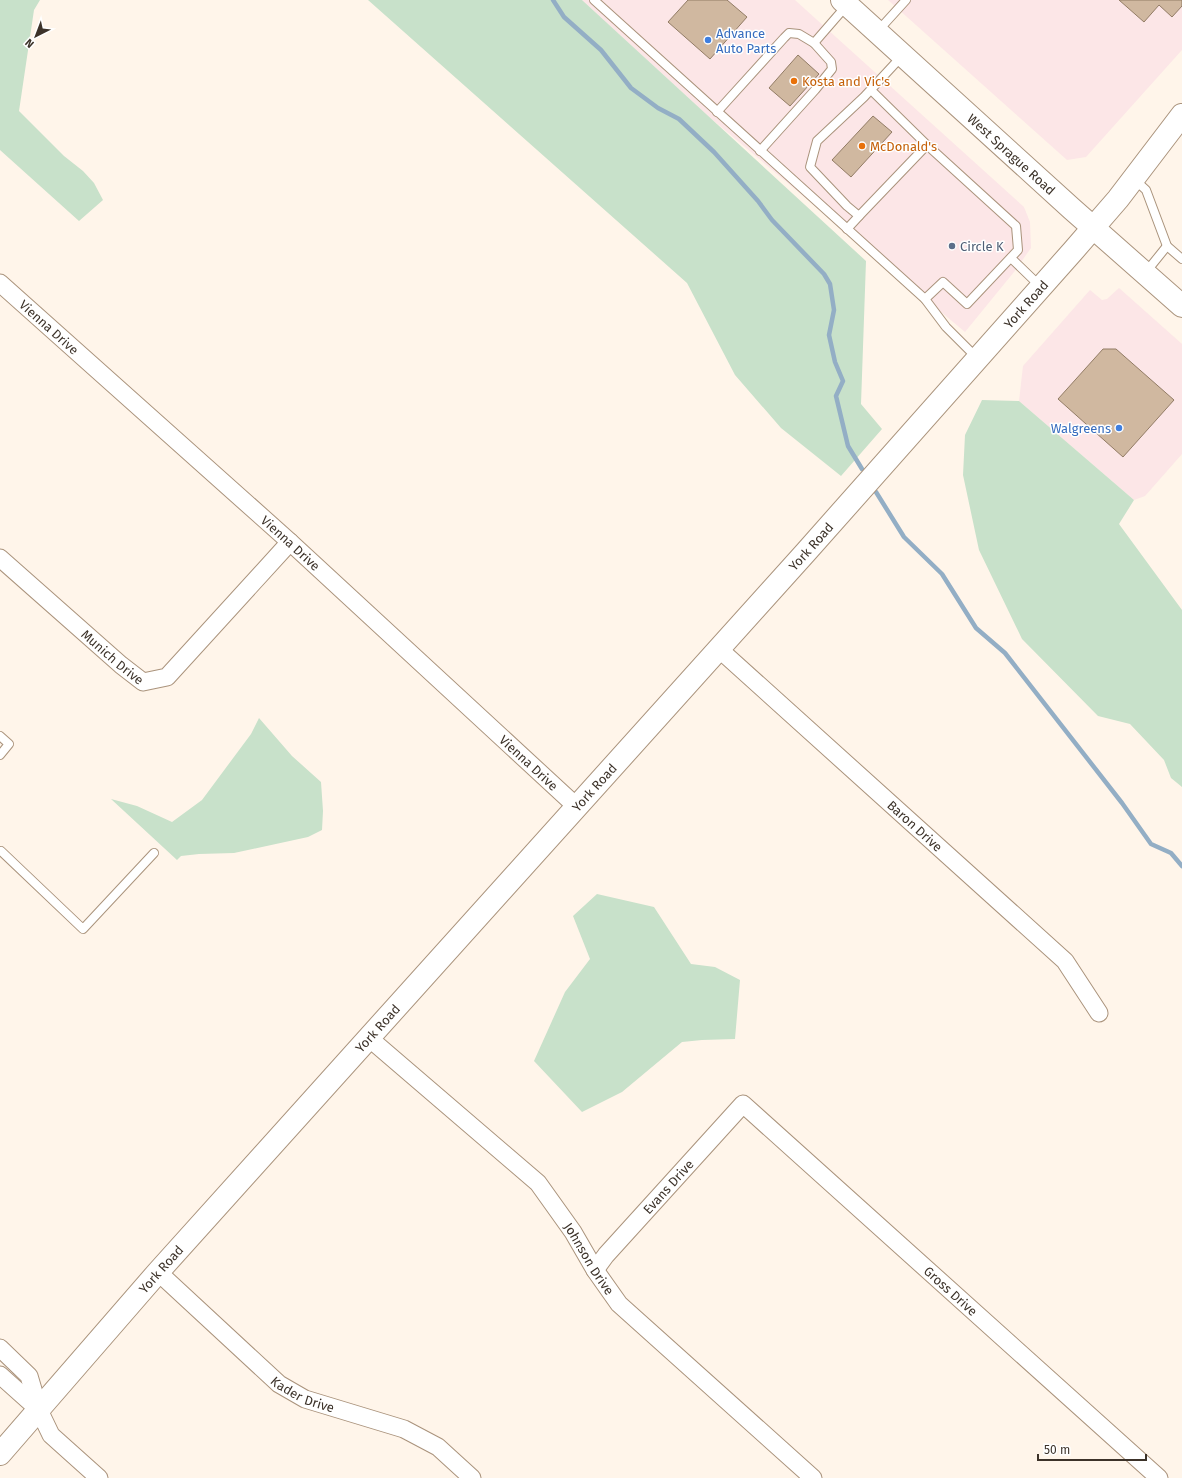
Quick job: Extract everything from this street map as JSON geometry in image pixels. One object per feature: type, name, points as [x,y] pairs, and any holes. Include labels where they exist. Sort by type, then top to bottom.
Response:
[{"type":"street","name":"West Sprague Road","points":[[845,2],[1182,306]]},
{"type":"street","name":"York Road","points":[[0,1454],[158,1272],[719,649],[1041,287],[1118,199],[1182,115]]},
{"type":"street","name":"Vienna Drive","points":[[0,283],[290,542],[577,807]]},
{"type":"street","name":"Munich Drive","points":[[0,558],[121,665],[143,682],[167,677],[290,542]]},
{"type":"street","name":"Baron Drive","points":[[719,649],[1065,961],[1099,1013]]},
{"type":"street","name":"Johnson Drive","points":[[369,1038],[538,1183],[573,1232],[595,1270],[619,1304],[813,1478]]},
{"type":"street","name":"Evans Drive","points":[[595,1270],[606,1255],[743,1104]]},
{"type":"street","name":"Gross Drive","points":[[743,1104],[1159,1478]]},
{"type":"street","name":"Kader Drive","points":[[158,1272],[279,1384],[304,1399],[404,1429],[438,1447],[472,1478]]},
{"type":"street","points":[[0,1348],[29,1376],[39,1410],[51,1435],[99,1478]]},
{"type":"street","points":[[0,1376],[39,1410]]},
{"type":"lane","points":[[594,0],[925,299],[946,328],[977,359]]},
{"type":"lane","points":[[877,32],[906,0]]},
{"type":"lane","points":[[814,43],[845,2]]},
{"type":"lane","points":[[717,112],[789,33],[799,34],[814,43],[831,62],[832,69],[760,151]]},
{"type":"lane","points":[[859,216],[847,206],[810,167],[817,141],[871,90],[903,55]]},
{"type":"lane","points":[[871,90],[927,145],[1016,226],[1018,250],[967,304],[943,282],[925,299]]},
{"type":"lane","points":[[847,229],[927,145]]},
{"type":"lane","points":[[1134,179],[1146,190],[1167,246],[1182,259]]},
{"type":"lane","points":[[1145,273],[1167,246]]},
{"type":"lane","points":[[1011,258],[1041,287]]},
{"type":"lane","points":[[0,736],[9,744],[0,755]]},
{"type":"lane","points":[[0,851],[83,929],[154,853]]},
{"type":"shaded area","points":[[582,0],[795,0],[1024,207],[1030,222],[1031,248],[1014,272],[965,332],[708,116]]},
{"type":"shaded area","points":[[888,0],[1182,0],[1182,50],[1086,157],[1067,160]]},
{"type":"shaded area","points":[[1119,288],[1182,344],[1182,454],[1145,496],[1134,500],[1019,401],[1023,366],[1090,290],[1102,300],[1107,299]]},
{"type":"green space","points":[[0,0],[40,0],[34,10],[19,111],[64,156],[83,171],[94,183],[103,200],[79,221],[0,150]]},
{"type":"green space","points":[[368,0],[582,0],[866,261],[861,404],[882,429],[841,476],[781,428],[735,375],[687,283]]},
{"type":"green space","points":[[982,400],[1019,401],[1134,500],[1119,524],[1182,610],[1182,787],[1171,778],[1164,760],[1130,724],[1098,716],[1022,639],[979,550],[963,475],[965,435]]},
{"type":"green space","points":[[259,718],[292,756],[321,782],[323,811],[322,830],[308,837],[234,853],[181,856],[177,860],[111,799],[137,806],[172,822],[202,800],[251,734]]},
{"type":"green space","points":[[597,894],[654,907],[691,964],[715,967],[740,980],[735,1039],[682,1042],[622,1092],[582,1112],[534,1061],[565,992],[590,959],[573,916]]},
{"type":"building","name":"Advance Auto Parts","points":[[688,0],[727,0],[747,17],[710,59],[668,22]]},
{"type":"building","points":[[1119,0],[1182,0],[1182,6],[1172,17],[1159,5],[1144,22]]},
{"type":"building","name":"Kosta and Vic's","points":[[798,55],[819,74],[790,106],[769,88]]},
{"type":"building","name":"McDonald's","points":[[873,116],[892,132],[851,177],[832,160]]},
{"type":"building","name":"Walgreens","points":[[1103,349],[1116,349],[1174,400],[1123,457],[1058,399]]},
{"type":"waterway","points":[[553,0],[564,17],[601,50],[631,88],[658,108],[679,119],[714,152],[758,201],[772,220],[824,274],[830,284],[834,310],[829,335],[835,362],[843,381],[836,396],[848,446],[862,469]]},
{"type":"waterway","points":[[876,492],[904,537],[942,574],[976,628],[1005,653],[1122,803],[1151,844],[1171,853],[1182,866]]},
{"type":"place","name":"Advance Auto Parts","points":[[708,40]]},
{"type":"place","name":"Kosta and Vic's","points":[[794,81]]},
{"type":"place","name":"McDonald's","points":[[862,146]]},
{"type":"place","name":"Circle K","points":[[952,246]]},
{"type":"place","name":"Walgreens","points":[[1119,428]]}]
